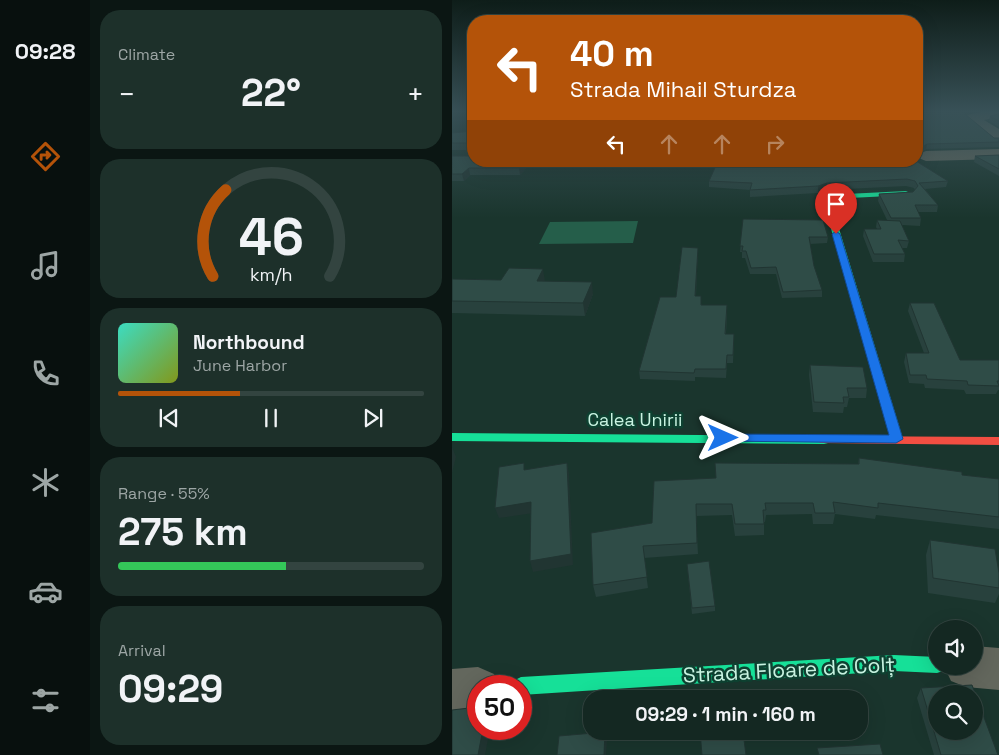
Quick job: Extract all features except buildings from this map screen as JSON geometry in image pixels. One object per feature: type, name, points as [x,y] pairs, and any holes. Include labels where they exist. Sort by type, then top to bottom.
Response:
[{"type":"street","points":[[926,156],[998,154]]},
{"type":"street","points":[[896,439],[826,198],[906,193]]},
{"type":"street","name":"Calea Unirii","points":[[452,437],[998,441]]},
{"type":"street","name":"Strada Floare de Colț","points":[[532,685],[894,663],[928,665]]},
{"type":"street","points":[[983,668],[998,669]]},
{"type":"street","points":[[452,690],[467,689]]},
{"type":"green space","points":[[638,221],[633,243],[539,244],[550,222]]},
{"type":"traffic: fast","points":[[897,439],[826,197],[906,193]]},
{"type":"traffic: fast","points":[[452,437],[824,440]]},
{"type":"traffic: fast","points":[[532,685],[894,663],[928,665]]},
{"type":"traffic: jam","points":[[824,440],[999,441]]},
{"type":"route","points":[[723,438],[896,439],[836,234]]}]
